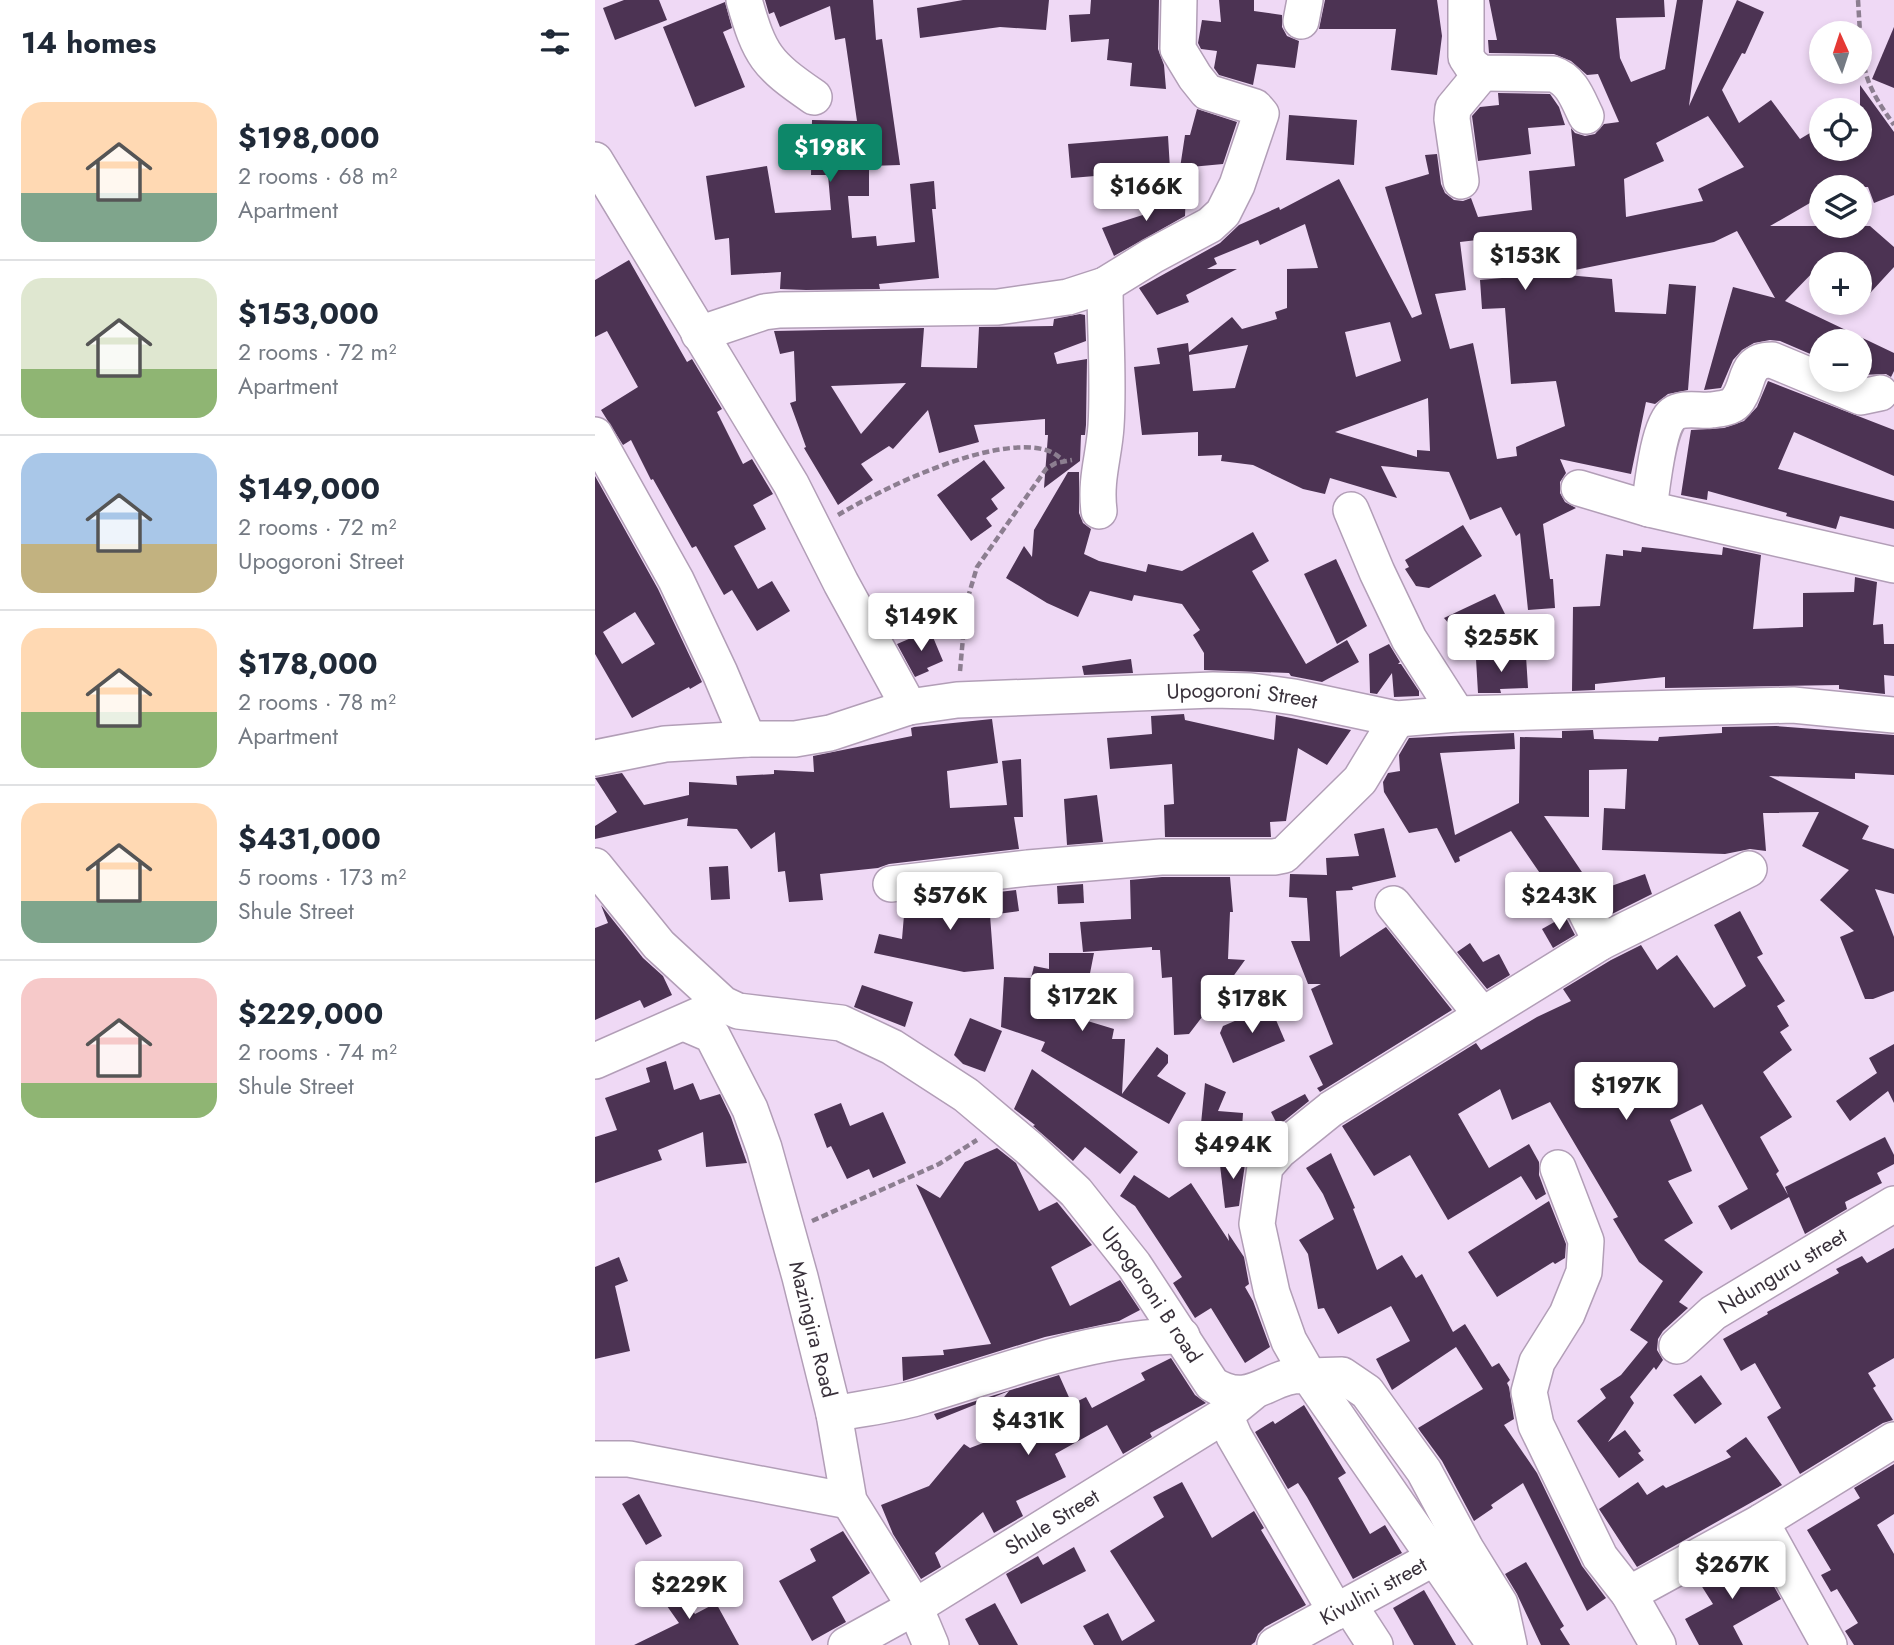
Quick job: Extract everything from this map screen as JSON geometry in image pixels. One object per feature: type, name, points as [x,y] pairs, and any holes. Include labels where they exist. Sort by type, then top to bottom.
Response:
[{"type":"street","points":[[744,0],[755,38],[767,59],[782,75],[814,97]]},
{"type":"street","points":[[699,334],[764,312],[833,308],[998,307],[1068,297],[1105,285],[1210,225],[1223,213],[1237,186],[1261,114],[1255,107],[1207,92],[1195,77],[1178,49],[1179,0]]},
{"type":"street","points":[[1466,0],[1466,57],[1472,66],[1482,73],[1560,76],[1568,81],[1586,116]]},
{"type":"street","points":[[1461,181],[1452,119],[1453,108],[1482,73]]},
{"type":"street","points":[[595,160],[762,434],[909,707]]},
{"type":"street","points":[[1098,511],[1096,488],[1106,429],[1108,390],[1105,285]]},
{"type":"street","points":[[1649,509],[1663,426],[1672,414],[1683,410],[1730,406],[1737,401],[1748,374],[1755,364],[1762,360],[1772,360],[1861,397],[1880,393]]},
{"type":"street","points":[[595,435],[676,580],[748,739]]},
{"type":"street","points":[[1579,488],[1649,509],[1894,565]]},
{"type":"street","points":[[1351,510],[1409,639],[1457,714]]},
{"type":"street","name":"Upogoroni Street","points":[[595,758],[665,744],[795,739],[831,733],[909,707],[957,700],[1213,690],[1294,696],[1397,719],[1457,714],[1793,705],[1894,715]]},
{"type":"street","points":[[891,884],[1137,859],[1284,855],[1360,780],[1397,719]]},
{"type":"street","points":[[595,866],[660,945],[723,1004],[595,1061]]},
{"type":"street","points":[[1495,1645],[1309,1376],[1289,1341],[1272,1293],[1257,1224],[1265,1167],[1279,1151],[1331,1109],[1412,1062],[1482,1015],[1601,942],[1749,869]]},
{"type":"street","points":[[1578,896],[1601,942]]},
{"type":"street","points":[[1393,904],[1482,1015]]},
{"type":"street","name":"Upogoroni B road","points":[[723,1004],[738,1011],[841,1023],[892,1047],[966,1095],[1076,1192],[1135,1265],[1212,1384],[1222,1391],[1252,1393]]},
{"type":"street","name":"Mazingira Road","points":[[684,1023],[712,1035],[750,1109],[764,1147],[834,1414],[849,1501],[915,1607],[931,1645]]},
{"type":"street","points":[[1557,1168],[1586,1241],[1584,1272],[1567,1314],[1537,1362],[1529,1392],[1536,1424],[1600,1556],[1629,1594],[1658,1645]]},
{"type":"street","name":"Ndunguru street","points":[[1677,1346],[1713,1313],[1894,1204]]},
{"type":"street","points":[[834,1414],[920,1398],[1059,1353],[1146,1336],[1182,1336]]},
{"type":"street","points":[[1252,1393],[1294,1374],[1342,1375],[1367,1392],[1424,1471],[1466,1549],[1500,1604],[1509,1645]]},
{"type":"street","name":"Shule Street","points":[[846,1645],[915,1607],[1225,1415],[1252,1393]]},
{"type":"street","points":[[1225,1415],[1234,1436],[1343,1609],[1375,1645]]},
{"type":"street","points":[[1629,1594],[1761,1522],[1894,1440]]},
{"type":"street","points":[[595,1458],[629,1459],[849,1501]]},
{"type":"street","points":[[1761,1522],[1829,1645]]},
{"type":"street","name":"Kivulini street","points":[[1275,1645],[1434,1558]]},
{"type":"path","points":[[1858,0],[1859,21]]},
{"type":"path","points":[[1869,84],[1894,125]]},
{"type":"path","points":[[815,529],[880,493],[983,452],[1030,447],[1053,453],[1064,462]]},
{"type":"path","points":[[957,700],[966,604],[977,567],[1046,469],[1056,463],[1102,454]]},
{"type":"path","points":[[786,1233],[939,1164],[1001,1124]]},
{"type":"building","points":[[624,0],[659,0],[667,20],[615,40],[603,8]]},
{"type":"building","points":[[765,0],[873,0],[876,40],[882,39],[900,165],[869,166],[869,196],[848,196],[852,238],[876,236],[877,246],[915,242],[910,184],[934,181],[936,209],[932,209],[939,278],[879,284],[880,289],[806,290],[780,289],[781,272],[731,275],[729,238],[715,240],[706,176],[767,166],[775,213],[831,210],[828,175],[811,175],[812,120],[857,121],[845,38],[835,40],[830,6],[780,27],[774,12],[769,14]]},
{"type":"building","points":[[963,0],[1049,0],[1046,30],[1000,27],[920,38],[917,8]]},
{"type":"building","points":[[1091,0],[1159,0],[1158,49],[1164,65],[1166,89],[1130,86],[1132,63],[1107,60],[1109,39],[1071,42],[1069,15],[1090,14]]},
{"type":"building","points":[[1219,0],[1254,0],[1254,11],[1282,15],[1282,27],[1287,36],[1299,41],[1295,68],[1257,64],[1253,85],[1219,75],[1214,68],[1217,51],[1201,49],[1198,43],[1202,20],[1221,22]]},
{"type":"building","points":[[1325,0],[1437,0],[1442,36],[1437,75],[1391,70],[1396,29],[1319,29]]},
{"type":"building","points":[[1489,0],[1664,0],[1665,17],[1616,18],[1620,58],[1631,82],[1665,69],[1677,0],[1703,0],[1689,106],[1737,0],[1764,12],[1745,54],[1742,53],[1722,90],[1739,123],[1771,100],[1800,139],[1809,134],[1809,161],[1872,161],[1872,102],[1894,132],[1894,195],[1874,203],[1872,175],[1809,175],[1809,204],[1770,226],[1809,226],[1809,238],[1872,238],[1872,228],[1894,247],[1894,267],[1872,291],[1872,252],[1809,252],[1809,276],[1785,301],[1809,312],[1809,315],[1844,329],[1809,329],[1809,353],[1780,341],[1754,343],[1742,350],[1733,360],[1721,388],[1704,390],[1733,287],[1775,298],[1737,231],[1714,242],[1555,274],[1612,279],[1615,312],[1666,314],[1669,284],[1696,286],[1688,390],[1668,394],[1655,404],[1646,402],[1631,474],[1560,459],[1566,473],[1560,482],[1560,493],[1565,502],[1576,508],[1543,524],[1550,579],[1553,579],[1555,608],[1528,610],[1520,533],[1516,536],[1501,507],[1470,520],[1449,472],[1381,466],[1397,498],[1330,478],[1325,494],[1303,489],[1253,465],[1221,461],[1222,455],[1198,456],[1198,432],[1142,435],[1134,367],[1160,364],[1157,348],[1188,343],[1189,352],[1232,317],[1242,329],[1277,319],[1275,312],[1287,308],[1287,269],[1318,268],[1305,224],[1260,245],[1258,240],[1214,258],[1217,264],[1207,269],[1237,269],[1186,295],[1189,302],[1157,315],[1139,288],[1220,243],[1239,225],[1279,207],[1280,210],[1339,179],[1412,318],[1422,314],[1385,187],[1429,174],[1425,155],[1437,154],[1441,184],[1445,193],[1454,200],[1471,198],[1478,217],[1532,210],[1529,171],[1575,166],[1571,128],[1575,133],[1585,136],[1595,134],[1604,124],[1619,122],[1598,74],[1587,75],[1571,61],[1554,54],[1489,53],[1488,40],[1497,40]],"holes":[[[1708,116],[1744,167],[1698,189],[1703,201],[1626,217],[1624,179],[1664,161],[1656,143]],[[1520,235],[1524,276],[1480,280],[1482,309],[1505,308],[1511,384],[1556,381],[1565,426],[1516,447],[1517,456],[1497,459],[1473,343],[1450,349],[1435,294],[1466,290],[1460,242]],[[1390,322],[1401,361],[1356,377],[1345,332]],[[1248,345],[1235,388],[1193,391],[1189,355]],[[1428,398],[1430,451],[1417,450],[1417,457],[1335,432]]]},
{"type":"building","points":[[725,2],[732,28],[723,32],[745,87],[695,107],[663,27]]},
{"type":"building","points":[[1894,27],[1894,88],[1873,79]]},
{"type":"building","points":[[1860,85],[1869,98],[1860,98]]},
{"type":"building","points":[[1498,93],[1550,94],[1559,107],[1565,125],[1528,128],[1531,154],[1478,161],[1472,116],[1480,107],[1499,105]]},
{"type":"building","points":[[1197,109],[1237,122],[1223,164],[1180,168],[1185,135],[1190,135]]},
{"type":"building","points":[[1289,115],[1357,120],[1354,165],[1286,160]]},
{"type":"building","points":[[1168,136],[1170,169],[1106,172],[1107,175],[1071,178],[1068,144]]},
{"type":"building","points":[[1186,191],[1185,216],[1114,256],[1102,228],[1152,212],[1152,199]]},
{"type":"building","points":[[629,260],[687,362],[692,359],[722,409],[717,412],[743,464],[752,459],[773,494],[753,505],[766,529],[734,546],[758,589],[772,581],[790,611],[757,631],[732,590],[724,595],[696,546],[692,548],[653,479],[651,480],[631,440],[623,445],[601,410],[638,387],[607,331],[595,337],[595,280]]},
{"type":"building","points":[[1085,315],[1086,341],[1054,353],[1057,364],[1087,359],[1086,425],[1085,435],[1081,435],[1080,461],[1044,488],[1048,435],[1045,435],[1045,419],[974,425],[979,442],[939,453],[928,410],[893,449],[889,446],[861,464],[873,480],[838,505],[804,448],[806,447],[790,403],[796,401],[794,351],[780,354],[774,331],[924,328],[921,367],[977,368],[979,327],[1053,326],[1054,319]],"holes":[[[906,383],[861,434],[831,386]]]},
{"type":"building","points":[[1872,343],[1894,353],[1894,371],[1891,377],[1886,374],[1872,375]]},
{"type":"building","points":[[1768,381],[1894,430],[1894,476],[1794,432],[1778,469],[1894,501],[1894,529],[1840,516],[1836,529],[1708,491],[1707,500],[1681,495],[1691,430],[1724,428],[1744,421],[1757,407]]},
{"type":"building","points":[[984,460],[1005,488],[991,499],[998,509],[986,518],[992,526],[971,541],[937,495]]},
{"type":"building","points":[[1068,472],[1079,472],[1079,513],[1083,523],[1091,529],[1084,554],[1099,561],[1146,572],[1148,564],[1182,571],[1253,532],[1269,561],[1252,571],[1306,664],[1347,640],[1359,662],[1322,682],[1291,676],[1289,673],[1204,670],[1204,653],[1193,635],[1200,630],[1182,604],[1134,595],[1132,601],[1090,591],[1078,617],[1047,603],[1006,578],[1024,546],[1032,557],[1034,530]]},
{"type":"building","points":[[595,476],[658,589],[702,682],[632,718],[595,654]],"holes":[[[635,612],[655,644],[622,664],[603,632]]]},
{"type":"building","points":[[1463,525],[1482,556],[1429,588],[1416,586],[1405,569],[1409,567],[1405,560]]},
{"type":"building","points":[[1642,547],[1722,555],[1723,547],[1761,555],[1753,629],[1803,627],[1803,593],[1854,592],[1855,577],[1877,582],[1873,625],[1883,624],[1884,644],[1894,644],[1894,676],[1884,675],[1885,694],[1839,689],[1839,685],[1665,688],[1665,677],[1595,684],[1595,690],[1572,691],[1573,607],[1600,606],[1606,554],[1623,556],[1623,550],[1641,552]]},
{"type":"building","points":[[1336,559],[1367,626],[1337,644],[1304,574]]},
{"type":"building","points":[[1495,594],[1508,620],[1464,641],[1444,618]]},
{"type":"building","points":[[930,630],[943,661],[915,677],[897,644]]},
{"type":"building","points":[[1389,644],[1400,662],[1398,664],[1401,664],[1419,691],[1419,696],[1394,697],[1392,673],[1377,694],[1370,693],[1369,654]]},
{"type":"building","points":[[1526,656],[1528,688],[1500,689],[1501,693],[1478,693],[1476,659]]},
{"type":"building","points":[[1131,659],[1133,673],[1084,675],[1082,666]]},
{"type":"building","points":[[1184,714],[1185,720],[1274,740],[1276,715],[1351,730],[1327,765],[1298,748],[1286,821],[1270,822],[1271,837],[1165,837],[1164,805],[1174,804],[1172,764],[1110,769],[1107,738],[1152,734],[1151,716]]},
{"type":"building","points":[[992,719],[998,763],[947,771],[950,808],[1007,805],[1002,761],[1021,759],[1023,817],[1014,817],[1019,849],[820,874],[823,900],[789,902],[785,871],[778,872],[775,832],[751,849],[737,829],[687,826],[688,818],[595,839],[595,826],[617,812],[595,778],[622,773],[644,805],[689,795],[689,782],[737,785],[736,776],[774,774],[774,770],[814,772],[813,756],[912,736],[911,728],[914,727]]},
{"type":"building","points":[[1776,726],[1894,735],[1894,775],[1855,773],[1855,779],[1769,776],[1869,826],[1862,839],[1894,849],[1894,894],[1875,889],[1894,937],[1894,991],[1873,999],[1865,999],[1840,937],[1854,931],[1820,900],[1849,870],[1802,846],[1819,812],[1763,813],[1766,851],[1750,849],[1725,854],[1602,850],[1604,808],[1625,809],[1627,769],[1589,770],[1589,817],[1544,816],[1586,878],[1568,878],[1561,886],[1559,901],[1511,831],[1459,857],[1460,861],[1455,863],[1437,828],[1409,833],[1384,792],[1383,782],[1388,773],[1400,771],[1399,755],[1409,738],[1514,733],[1515,749],[1440,753],[1455,835],[1519,803],[1520,737],[1562,738],[1562,731],[1593,730],[1594,739],[1658,741],[1659,737],[1722,733],[1722,727]]},
{"type":"building","points":[[1097,795],[1103,842],[1067,845],[1064,799]]},
{"type":"building","points":[[1384,828],[1396,877],[1352,887],[1353,890],[1336,891],[1340,957],[1386,927],[1452,1010],[1320,1092],[1317,1088],[1323,1085],[1309,1056],[1333,1044],[1311,989],[1321,984],[1308,984],[1291,941],[1310,941],[1307,898],[1289,897],[1290,874],[1327,875],[1326,858],[1359,856],[1354,834]]},
{"type":"building","points":[[728,866],[730,899],[711,900],[709,867]]},
{"type":"building","points":[[1645,874],[1652,894],[1610,915],[1600,890]]},
{"type":"building","points":[[1230,877],[1233,912],[1230,912],[1228,959],[1245,960],[1232,978],[1220,977],[1222,991],[1189,1034],[1174,1035],[1172,977],[1162,978],[1160,950],[1152,950],[1152,947],[1083,952],[1080,922],[1131,919],[1130,880]]},
{"type":"building","points":[[1083,884],[1084,903],[1058,904],[1057,886]]},
{"type":"building","points":[[1016,890],[1019,911],[990,915],[994,969],[964,972],[874,953],[879,934],[902,939],[905,903]]},
{"type":"building","points":[[601,905],[643,958],[663,976],[672,995],[644,1008],[640,1000],[595,1020],[595,928],[608,923]]},
{"type":"building","points":[[1740,911],[1763,954],[1757,957],[1785,1001],[1777,1006],[1789,1026],[1780,1032],[1792,1050],[1763,1072],[1792,1117],[1760,1137],[1779,1171],[1776,1174],[1788,1195],[1785,1187],[1885,1137],[1894,1155],[1894,1164],[1877,1173],[1882,1183],[1845,1202],[1847,1209],[1805,1234],[1789,1197],[1731,1230],[1718,1206],[1748,1189],[1702,1104],[1670,1120],[1692,1171],[1668,1181],[1693,1223],[1664,1240],[1703,1272],[1679,1302],[1688,1308],[1658,1339],[1657,1350],[1663,1360],[1630,1397],[1634,1403],[1608,1442],[1625,1430],[1641,1451],[1638,1453],[1644,1460],[1619,1478],[1577,1421],[1606,1398],[1600,1389],[1621,1375],[1648,1342],[1630,1330],[1663,1281],[1639,1262],[1613,1219],[1618,1217],[1550,1102],[1512,1120],[1500,1089],[1458,1114],[1489,1168],[1529,1144],[1539,1162],[1539,1175],[1546,1194],[1536,1200],[1521,1176],[1448,1220],[1410,1155],[1374,1176],[1342,1126],[1476,1043],[1481,1050],[1537,1017],[1571,1001],[1563,989],[1641,945],[1657,970],[1677,955],[1714,1008],[1746,986],[1714,925]]},
{"type":"building","points":[[1565,916],[1575,935],[1553,948],[1542,929]]},
{"type":"building","points":[[1470,943],[1483,962],[1499,954],[1510,975],[1487,989],[1457,952]]},
{"type":"building","points":[[1049,953],[1094,953],[1081,1019],[1114,1029],[1112,1039],[1125,1039],[1122,1094],[1157,1047],[1168,1055],[1168,1063],[1157,1076],[1186,1093],[1169,1124],[1041,1051],[1045,1042],[1001,1027],[1004,977],[1031,978],[1034,966],[1049,969]]},
{"type":"building","points":[[862,985],[913,1002],[905,1027],[854,1007]]},
{"type":"building","points":[[1270,1006],[1285,1041],[1233,1063],[1220,1033],[1223,1026]]},
{"type":"building","points":[[970,1018],[1002,1031],[985,1072],[963,1064],[954,1055]]},
{"type":"building","points":[[1894,1044],[1894,1103],[1888,1091],[1850,1121],[1836,1101],[1877,1073],[1869,1058]]},
{"type":"building","points":[[666,1061],[674,1090],[693,1083],[700,1100],[720,1094],[747,1163],[706,1167],[703,1132],[658,1150],[662,1160],[595,1183],[595,1137],[617,1130],[605,1098],[650,1082],[646,1068]]},
{"type":"building","points":[[1032,1069],[1138,1152],[1120,1174],[1085,1147],[1073,1161],[1014,1109]]},
{"type":"building","points":[[1205,1083],[1226,1092],[1218,1111],[1243,1113],[1241,1145],[1205,1142],[1204,1145],[1199,1144]]},
{"type":"building","points":[[1305,1094],[1309,1101],[1278,1126],[1271,1112]]},
{"type":"building","points":[[841,1103],[850,1126],[883,1112],[906,1163],[873,1178],[869,1169],[847,1179],[831,1146],[827,1148],[814,1114]]},
{"type":"building","points":[[997,1148],[1016,1163],[1039,1211],[1057,1202],[1092,1245],[1051,1267],[1070,1306],[1120,1280],[1140,1310],[1119,1321],[1045,1337],[903,1381],[902,1357],[944,1355],[943,1350],[991,1344],[916,1184],[940,1198],[965,1162]]},
{"type":"building","points":[[1331,1153],[1355,1208],[1353,1209],[1377,1270],[1402,1255],[1416,1278],[1422,1274],[1453,1332],[1465,1324],[1492,1367],[1499,1363],[1510,1380],[1507,1383],[1514,1419],[1504,1425],[1537,1473],[1582,1566],[1606,1598],[1587,1611],[1523,1483],[1491,1505],[1493,1508],[1474,1521],[1442,1461],[1418,1428],[1483,1389],[1456,1347],[1392,1390],[1376,1359],[1410,1341],[1391,1306],[1338,1334],[1324,1308],[1318,1309],[1308,1254],[1299,1240],[1334,1219],[1323,1194],[1306,1168]]},
{"type":"building","points":[[1246,1157],[1239,1206],[1225,1208],[1220,1165],[1230,1158]]},
{"type":"building","points":[[1134,1175],[1169,1198],[1191,1183],[1229,1241],[1228,1233],[1244,1257],[1249,1284],[1245,1287],[1270,1347],[1245,1363],[1211,1308],[1195,1318],[1173,1283],[1182,1277],[1135,1206],[1120,1196]]},
{"type":"building","points":[[1549,1201],[1566,1244],[1565,1258],[1555,1264],[1553,1262],[1497,1297],[1468,1252]]},
{"type":"building","points":[[1894,1248],[1894,1358],[1868,1373],[1876,1386],[1873,1388],[1893,1420],[1883,1423],[1800,1474],[1767,1417],[1781,1408],[1755,1363],[1741,1371],[1723,1339],[1839,1273],[1836,1269],[1862,1256],[1867,1263]]},
{"type":"building","points":[[619,1257],[628,1281],[615,1286],[630,1351],[595,1359],[595,1267]]},
{"type":"building","points":[[1171,1358],[1195,1395],[1206,1403],[1150,1433],[1152,1437],[1123,1454],[1107,1425],[1055,1454],[1066,1477],[1016,1501],[1023,1516],[994,1533],[983,1512],[935,1553],[941,1567],[921,1579],[893,1534],[881,1505],[929,1486],[964,1444],[970,1448],[1014,1431],[1000,1402],[1009,1391],[937,1420],[934,1414],[1059,1375],[1072,1404],[1086,1397],[1092,1408],[1145,1380],[1141,1373]]},
{"type":"building","points":[[1701,1375],[1722,1404],[1695,1424],[1673,1395]]},
{"type":"building","points":[[1304,1405],[1346,1473],[1338,1478],[1370,1534],[1385,1525],[1402,1553],[1353,1579],[1298,1483],[1288,1489],[1255,1432],[1273,1421],[1275,1424]]},
{"type":"building","points":[[1746,1437],[1782,1485],[1637,1567],[1599,1509],[1638,1482],[1647,1495],[1663,1485],[1666,1488],[1731,1457],[1726,1451]]},
{"type":"building","points":[[1894,1464],[1894,1514],[1877,1525],[1894,1554],[1894,1645],[1854,1645],[1845,1631],[1858,1623],[1837,1589],[1831,1592],[1821,1575],[1831,1570],[1807,1530],[1860,1498],[1854,1488]]},
{"type":"building","points":[[1182,1482],[1212,1538],[1254,1511],[1264,1528],[1261,1530],[1306,1605],[1265,1627],[1251,1645],[1094,1645],[1083,1626],[1108,1613],[1122,1641],[1155,1621],[1110,1551],[1164,1517],[1153,1497]]},
{"type":"building","points":[[639,1494],[662,1536],[646,1545],[622,1504]]},
{"type":"building","points":[[843,1531],[870,1573],[832,1597],[846,1622],[812,1641],[779,1581],[816,1561],[810,1549]]},
{"type":"building","points":[[1074,1547],[1086,1571],[1021,1604],[1006,1574],[1038,1556],[1043,1565]]},
{"type":"building","points":[[1754,1551],[1781,1599],[1733,1626],[1743,1645],[1699,1645],[1685,1619],[1713,1604],[1699,1582]]},
{"type":"building","points":[[1526,1562],[1564,1626],[1560,1629],[1570,1645],[1541,1645],[1505,1574]]},
{"type":"building","points":[[665,1572],[695,1614],[716,1603],[739,1645],[634,1645],[679,1623],[650,1582]]},
{"type":"building","points":[[1424,1590],[1456,1645],[1414,1645],[1393,1608]]},
{"type":"building","points":[[995,1603],[1018,1645],[979,1645],[965,1619]]}]
